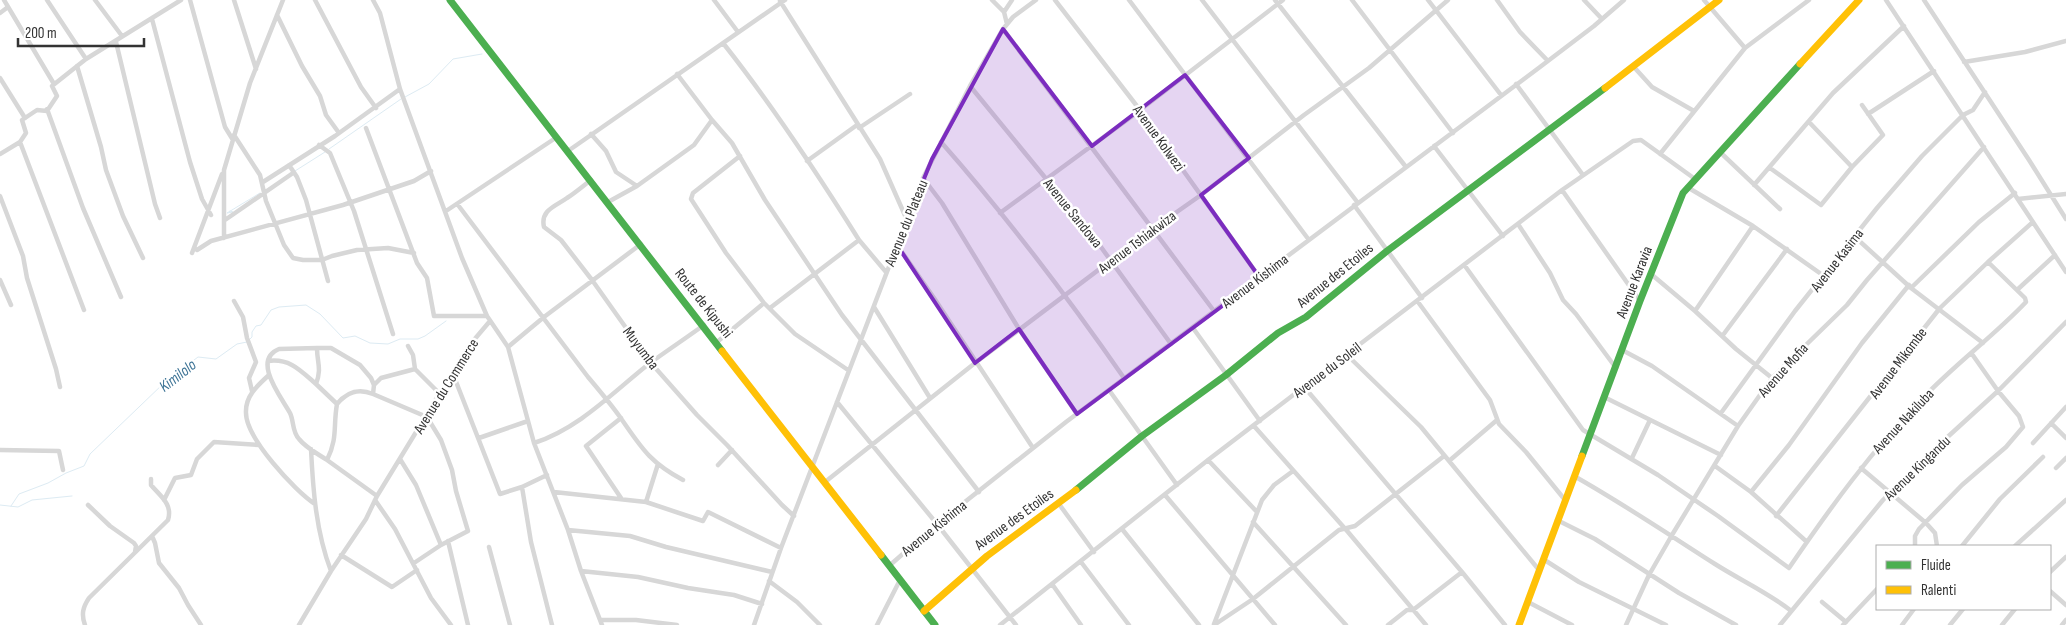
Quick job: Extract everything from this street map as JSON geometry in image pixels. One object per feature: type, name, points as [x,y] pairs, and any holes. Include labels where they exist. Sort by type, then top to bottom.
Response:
[{"type":"street","points":[[4,0],[54,84],[52,86],[57,96],[47,110]]},
{"type":"street","points":[[47,0],[86,59]]},
{"type":"street","points":[[95,0],[122,36]]},
{"type":"street","points":[[54,84],[86,59],[181,0]]},
{"type":"street","points":[[190,0],[225,127],[234,137],[263,182],[264,193],[284,245],[293,258],[322,260],[337,254],[357,250],[388,248],[414,253]]},
{"type":"street","points":[[234,0],[256,69]]},
{"type":"street","points":[[192,253],[208,207],[224,170],[256,69],[283,0]]},
{"type":"street","points":[[315,0],[361,87],[376,108]]},
{"type":"street","points":[[366,128],[417,263],[427,278],[434,316],[489,318],[462,258],[400,90],[380,13],[373,0]]},
{"type":"street","name":"Route de Kipushi","points":[[450,0],[935,625]]},
{"type":"street","points":[[714,0],[738,32]]},
{"type":"street","points":[[992,0],[1004,12],[1007,24]]},
{"type":"street","points":[[1004,12],[1012,0]]},
{"type":"street","name":"Avenue du Plateau","points":[[754,625],[860,338],[874,307],[923,178],[970,86],[1003,29],[1022,9],[1036,0]]},
{"type":"street","name":"Avenue Kolwezi","points":[[1055,0],[1140,110],[1260,278]]},
{"type":"street","points":[[1129,0],[1309,240]]},
{"type":"street","points":[[1202,0],[1296,121],[1422,298]]},
{"type":"street","points":[[1000,213],[1140,110],[1232,39],[1276,2],[1283,0]]},
{"type":"street","points":[[1352,0],[1453,132]]},
{"type":"street","points":[[1428,0],[1501,95]]},
{"type":"street","name":"Avenue Tshiakwiza","points":[[825,482],[930,398],[1066,294],[1344,86],[1390,50],[1448,0]]},
{"type":"street","points":[[1497,0],[1520,32],[1548,61]]},
{"type":"street","points":[[1584,0],[1602,19]]},
{"type":"street","name":"Avenue Kishima","points":[[889,566],[937,524],[980,492],[1076,414],[1548,61],[1624,0]]},
{"type":"street","points":[[1704,0],[1745,48]]},
{"type":"street","name":"Avenue des Etoiles","points":[[924,611],[971,568],[1059,504],[1142,436],[1226,375],[1278,333],[1312,313],[1387,251],[1549,131],[1719,0]]},
{"type":"street","points":[[1660,154],[1745,48],[1809,0]]},
{"type":"street","name":"Avenue Karavia","points":[[1519,625],[1640,301],[1683,193],[1859,0]]},
{"type":"street","points":[[1886,0],[2066,272]]},
{"type":"street","points":[[1924,0],[2066,219]]},
{"type":"street","points":[[568,151],[782,1],[880,159],[907,220]]},
{"type":"street","points":[[1276,2],[1406,167]]},
{"type":"street","points":[[0,13],[8,8]]},
{"type":"street","points":[[277,16],[302,66],[320,96],[326,115],[339,133]]},
{"type":"street","points":[[152,19],[190,162],[202,199],[211,215]]},
{"type":"street","points":[[1754,185],[1833,94],[1904,26]]},
{"type":"street","points":[[1003,29],[1154,228],[1214,312]]},
{"type":"street","points":[[1964,62],[2025,52],[2066,41]]},
{"type":"street","points":[[116,42],[160,218]]},
{"type":"street","points":[[723,43],[807,161],[860,240],[886,272]]},
{"type":"street","points":[[77,66],[106,170],[123,216],[143,258]]},
{"type":"street","points":[[1633,66],[1652,87],[1694,112]]},
{"type":"street","points":[[1868,114],[1934,71]]},
{"type":"street","points":[[677,74],[712,120],[732,142],[765,200],[814,276],[915,410],[980,492]]},
{"type":"street","points":[[0,78],[25,118]]},
{"type":"street","points":[[1516,84],[1583,175]]},
{"type":"street","name":"Avenue Sandowa","points":[[970,86],[1093,236],[1171,344]]},
{"type":"street","points":[[263,182],[319,144],[339,133],[400,90]]},
{"type":"street","name":"Avenue Kasima","points":[[1721,413],[1796,311],[1877,208],[1922,156],[1963,115],[1973,110],[1985,92]]},
{"type":"street","points":[[807,161],[858,126],[910,94]]},
{"type":"street","points":[[1770,168],[1819,205],[1822,204],[1852,167],[1883,135],[1862,106]]},
{"type":"street","points":[[0,154],[20,142],[26,133],[22,120],[37,110],[47,110]]},
{"type":"street","points":[[47,110],[83,208],[121,297]]},
{"type":"street","points":[[608,202],[637,186],[694,145],[712,120]]},
{"type":"street","points":[[1809,122],[1852,167]]},
{"type":"street","points":[[591,134],[606,151],[616,172],[637,186]]},
{"type":"street","points":[[446,212],[557,137]]},
{"type":"street","name":"Avenue du Soleil","points":[[1000,625],[1208,460],[1418,302],[1562,190],[1637,139],[1696,179]]},
{"type":"street","points":[[20,142],[84,310]]},
{"type":"street","points":[[941,142],[1066,294],[1124,378]]},
{"type":"street","points":[[319,144],[330,153],[354,212],[393,334]]},
{"type":"street","points":[[1434,146],[1503,236]]},
{"type":"street","name":"Avenue Mofia","points":[[1626,625],[1649,575],[1672,535],[1738,426],[1772,378],[1847,305],[1984,147]]},
{"type":"street","points":[[1721,153],[1780,209]]},
{"type":"street","points":[[740,156],[693,193],[691,199],[726,252],[764,303],[795,334],[848,370]]},
{"type":"street","points":[[289,165],[301,187],[328,281]]},
{"type":"street","points":[[224,170],[224,238]]},
{"type":"street","points":[[198,250],[206,243],[244,230],[310,214],[390,190],[414,181],[430,171]]},
{"type":"street","points":[[225,220],[293,173]]},
{"type":"street","points":[[923,178],[942,203],[1019,330],[1076,414]]},
{"type":"street","name":"Muyumba","points":[[591,180],[545,213],[543,223],[546,230],[561,240],[651,362],[697,415],[732,450],[782,506],[794,516]]},
{"type":"street","points":[[1688,187],[1753,226],[1824,276]]},
{"type":"street","points":[[1562,190],[1640,301]]},
{"type":"street","points":[[1751,492],[1789,445],[1862,343],[1910,287],[1979,222],[2015,193]]},
{"type":"street","points":[[2018,200],[2066,194]]},
{"type":"street","points":[[0,196],[11,220],[23,256],[27,278],[60,387]]},
{"type":"street","points":[[458,205],[588,377],[607,399],[639,446],[658,464],[683,480]]},
{"type":"street","name":"Avenue Mikombe","points":[[1776,516],[1940,308],[2033,222]]},
{"type":"street","points":[[1518,224],[1550,273],[1563,300],[1576,314],[1616,368]]},
{"type":"street","points":[[1695,310],[1753,226]]},
{"type":"street","points":[[1855,237],[1910,287],[1940,308],[1983,343]]},
{"type":"street","points":[[770,308],[860,240]]},
{"type":"street","points":[[508,347],[544,317],[641,244]]},
{"type":"street","points":[[896,245],[934,298],[1034,448]]},
{"type":"street","points":[[1723,335],[1787,249]]},
{"type":"street","points":[[1988,262],[2017,290],[2055,256]]},
{"type":"street","points":[[1465,266],[1583,430],[1632,458],[1694,500]]},
{"type":"street","points":[[1651,274],[1772,378]]},
{"type":"street","points":[[0,280],[11,305]]},
{"type":"street","name":"Avenue Nakiluba","points":[[1694,500],[1788,568],[1861,468],[1893,429],[1925,396],[2026,302],[2025,298],[2017,290]]},
{"type":"street","points":[[234,301],[243,317],[247,338],[256,362],[250,378],[252,391],[246,413],[260,445],[298,491],[315,504]]},
{"type":"street","points":[[1418,302],[1490,400],[1497,420],[1506,434],[1526,452],[1565,500]]},
{"type":"street","points":[[717,342],[764,303]]},
{"type":"street","points":[[874,307],[930,398]]},
{"type":"street","name":"Avenue du Commerce","points":[[299,625],[341,555],[366,519],[376,498],[468,347],[489,318],[508,347],[534,443],[568,530],[581,571],[602,622]]},
{"type":"street","name":"Avenue Kingandu","points":[[1780,625],[1790,610],[1883,500],[1930,453],[1998,391],[2066,322]]},
{"type":"street","points":[[534,443],[565,429],[607,399],[651,362],[704,325]]},
{"type":"street","points":[[1193,328],[1260,421]]},
{"type":"street","points":[[408,346],[413,355],[415,369],[440,394]]},
{"type":"street","points":[[316,384],[320,368],[317,348]]},
{"type":"street","points":[[373,394],[374,385],[360,365],[331,348],[279,349],[270,354],[268,361],[269,375],[273,386],[291,414],[296,435],[310,449],[376,498],[414,563],[431,598],[451,625]]},
{"type":"street","points":[[1622,350],[1652,366],[1738,426]]},
{"type":"street","points":[[1915,545],[1916,532],[1962,485],[2006,447],[2023,427],[2022,420],[1998,391],[1972,354]]},
{"type":"street","points":[[1347,355],[1408,414],[1450,461],[1539,570]]},
{"type":"street","points":[[268,361],[282,361],[300,369],[337,404]]},
{"type":"street","points":[[374,385],[382,378],[415,369]]},
{"type":"street","points":[[453,374],[500,494],[522,487],[547,475]]},
{"type":"street","points":[[252,391],[269,375]]},
{"type":"street","points":[[1305,388],[1505,625]]},
{"type":"street","points":[[327,460],[336,437],[334,421],[337,404],[349,393],[356,390],[364,390],[427,417],[441,440],[452,470],[456,491],[468,528],[467,532],[441,545],[414,563]]},
{"type":"street","points":[[1109,390],[1177,486]]},
{"type":"street","points":[[1604,397],[1721,455]]},
{"type":"street","points":[[837,402],[937,524],[1016,625]]},
{"type":"street","points":[[2033,443],[2066,407]]},
{"type":"street","points":[[621,418],[586,446],[621,498]]},
{"type":"street","points":[[1450,461],[1497,420]]},
{"type":"street","points":[[1632,458],[1650,420]]},
{"type":"street","points":[[479,438],[528,422]]},
{"type":"street","points":[[2051,423],[2066,438]]},
{"type":"street","points":[[1254,426],[1426,625]]},
{"type":"street","points":[[164,500],[173,480],[177,476],[191,474],[197,459],[214,442],[260,445]]},
{"type":"street","points":[[310,449],[315,504],[323,549],[331,571]]},
{"type":"street","points":[[0,450],[59,451],[63,470]]},
{"type":"street","points":[[718,465],[732,450]]},
{"type":"street","points":[[1214,625],[1253,599],[1293,565],[1344,528],[1355,526],[1444,456]]},
{"type":"street","points":[[1963,545],[2000,499],[2043,457]]},
{"type":"street","points":[[2056,468],[2066,458]]},
{"type":"street","points":[[400,459],[416,485],[441,545]]},
{"type":"street","points":[[1208,460],[1256,512]]},
{"type":"street","points":[[646,502],[658,464]]},
{"type":"street","points":[[1715,466],[1751,492],[1807,542]]},
{"type":"street","points":[[1861,468],[1892,492],[1926,523],[1935,533],[1937,545]]},
{"type":"street","points":[[1214,625],[1254,522],[1256,512],[1268,492],[1293,471]]},
{"type":"street","points":[[1574,476],[1672,535],[1717,565],[1772,596],[1790,610]]},
{"type":"street","points":[[85,625],[82,615],[84,605],[164,524],[169,516],[169,508],[151,485],[151,479]]},
{"type":"street","points":[[522,487],[531,542],[552,625]]},
{"type":"street","points":[[554,492],[646,502],[703,521],[708,512],[781,548]]},
{"type":"street","points":[[1165,495],[1275,625]]},
{"type":"street","points":[[2016,545],[2066,500]]},
{"type":"street","points":[[1059,504],[1094,552]]},
{"type":"street","points":[[88,505],[110,526],[134,543],[136,546],[135,553]]},
{"type":"street","points":[[1558,520],[1595,539],[1649,575],[1736,625]]},
{"type":"street","points":[[1254,522],[1346,625]]},
{"type":"street","points":[[1122,529],[1199,625]]},
{"type":"street","points":[[568,530],[630,536],[666,547],[772,572]]},
{"type":"street","points":[[152,536],[156,543],[160,562],[179,588],[201,625]]},
{"type":"street","points":[[448,542],[468,625]]},
{"type":"street","points":[[489,547],[510,625]]},
{"type":"street","points":[[341,555],[392,588],[417,570]]},
{"type":"street","points":[[2051,571],[2066,557]]},
{"type":"street","points":[[1543,559],[1579,582],[1666,625]]},
{"type":"street","points":[[1081,562],[1129,625]]},
{"type":"street","points":[[581,571],[638,577],[734,596],[762,604]]},
{"type":"street","points":[[1388,625],[1407,610],[1413,610],[1462,572]]},
{"type":"street","points":[[877,625],[900,580]]},
{"type":"street","points":[[769,581],[797,602],[820,625]]},
{"type":"street","points":[[1052,584],[1081,625]]},
{"type":"street","points":[[1822,602],[1844,624],[1876,590]]},
{"type":"street","points":[[2051,592],[2066,605]]},
{"type":"street","points":[[1528,602],[1572,625]]},
{"type":"street","points":[[1902,625],[1913,610]]},
{"type":"street","points":[[1950,625],[1962,610]]},
{"type":"street","points":[[2002,625],[2014,610]]},
{"type":"street","points":[[602,622],[636,620],[678,625]]},
{"type":"street","points":[[2062,625],[2066,620]]},
{"type":"highlighted area","points":[[1003,29],[1092,146],[1185,75],[1249,158],[1201,195],[1260,278],[1077,414],[1019,329],[975,363],[897,245],[932,159]]},
{"type":"waterway","points":[[405,97],[429,84],[453,59],[482,54]]},
{"type":"waterway","points":[[329,149],[401,99]]},
{"type":"waterway","points":[[295,171],[325,152]]},
{"type":"waterway","points":[[230,211],[233,212],[227,213],[260,193]]},
{"type":"waterway","name":"Kimilolo","points":[[11,506],[19,494],[84,466],[90,454],[164,383],[198,357],[216,359],[237,344],[247,342],[252,337],[252,332],[256,326],[261,325],[271,310],[279,307],[306,305],[320,314],[343,338],[355,336],[370,343],[388,344],[400,339],[418,339],[446,321]]},
{"type":"waterway","points":[[0,505],[18,507],[32,500],[72,496]]},
{"type":"traffic: fast","points":[[450,0],[722,351]]},
{"type":"traffic: fast","points":[[1582,456],[1683,193],[1800,64]]},
{"type":"traffic: fast","points":[[1076,490],[1142,436],[1226,375],[1278,333],[1306,317],[1387,251],[1605,88]]},
{"type":"traffic: fast","points":[[881,555],[935,625]]},
{"type":"traffic: slow","points":[[1605,88],[1719,0]]},
{"type":"traffic: slow","points":[[1800,64],[1859,0]]},
{"type":"traffic: slow","points":[[722,351],[881,555]]},
{"type":"traffic: slow","points":[[1519,625],[1582,456]]},
{"type":"traffic: slow","points":[[924,611],[987,556],[1076,490]]}]
